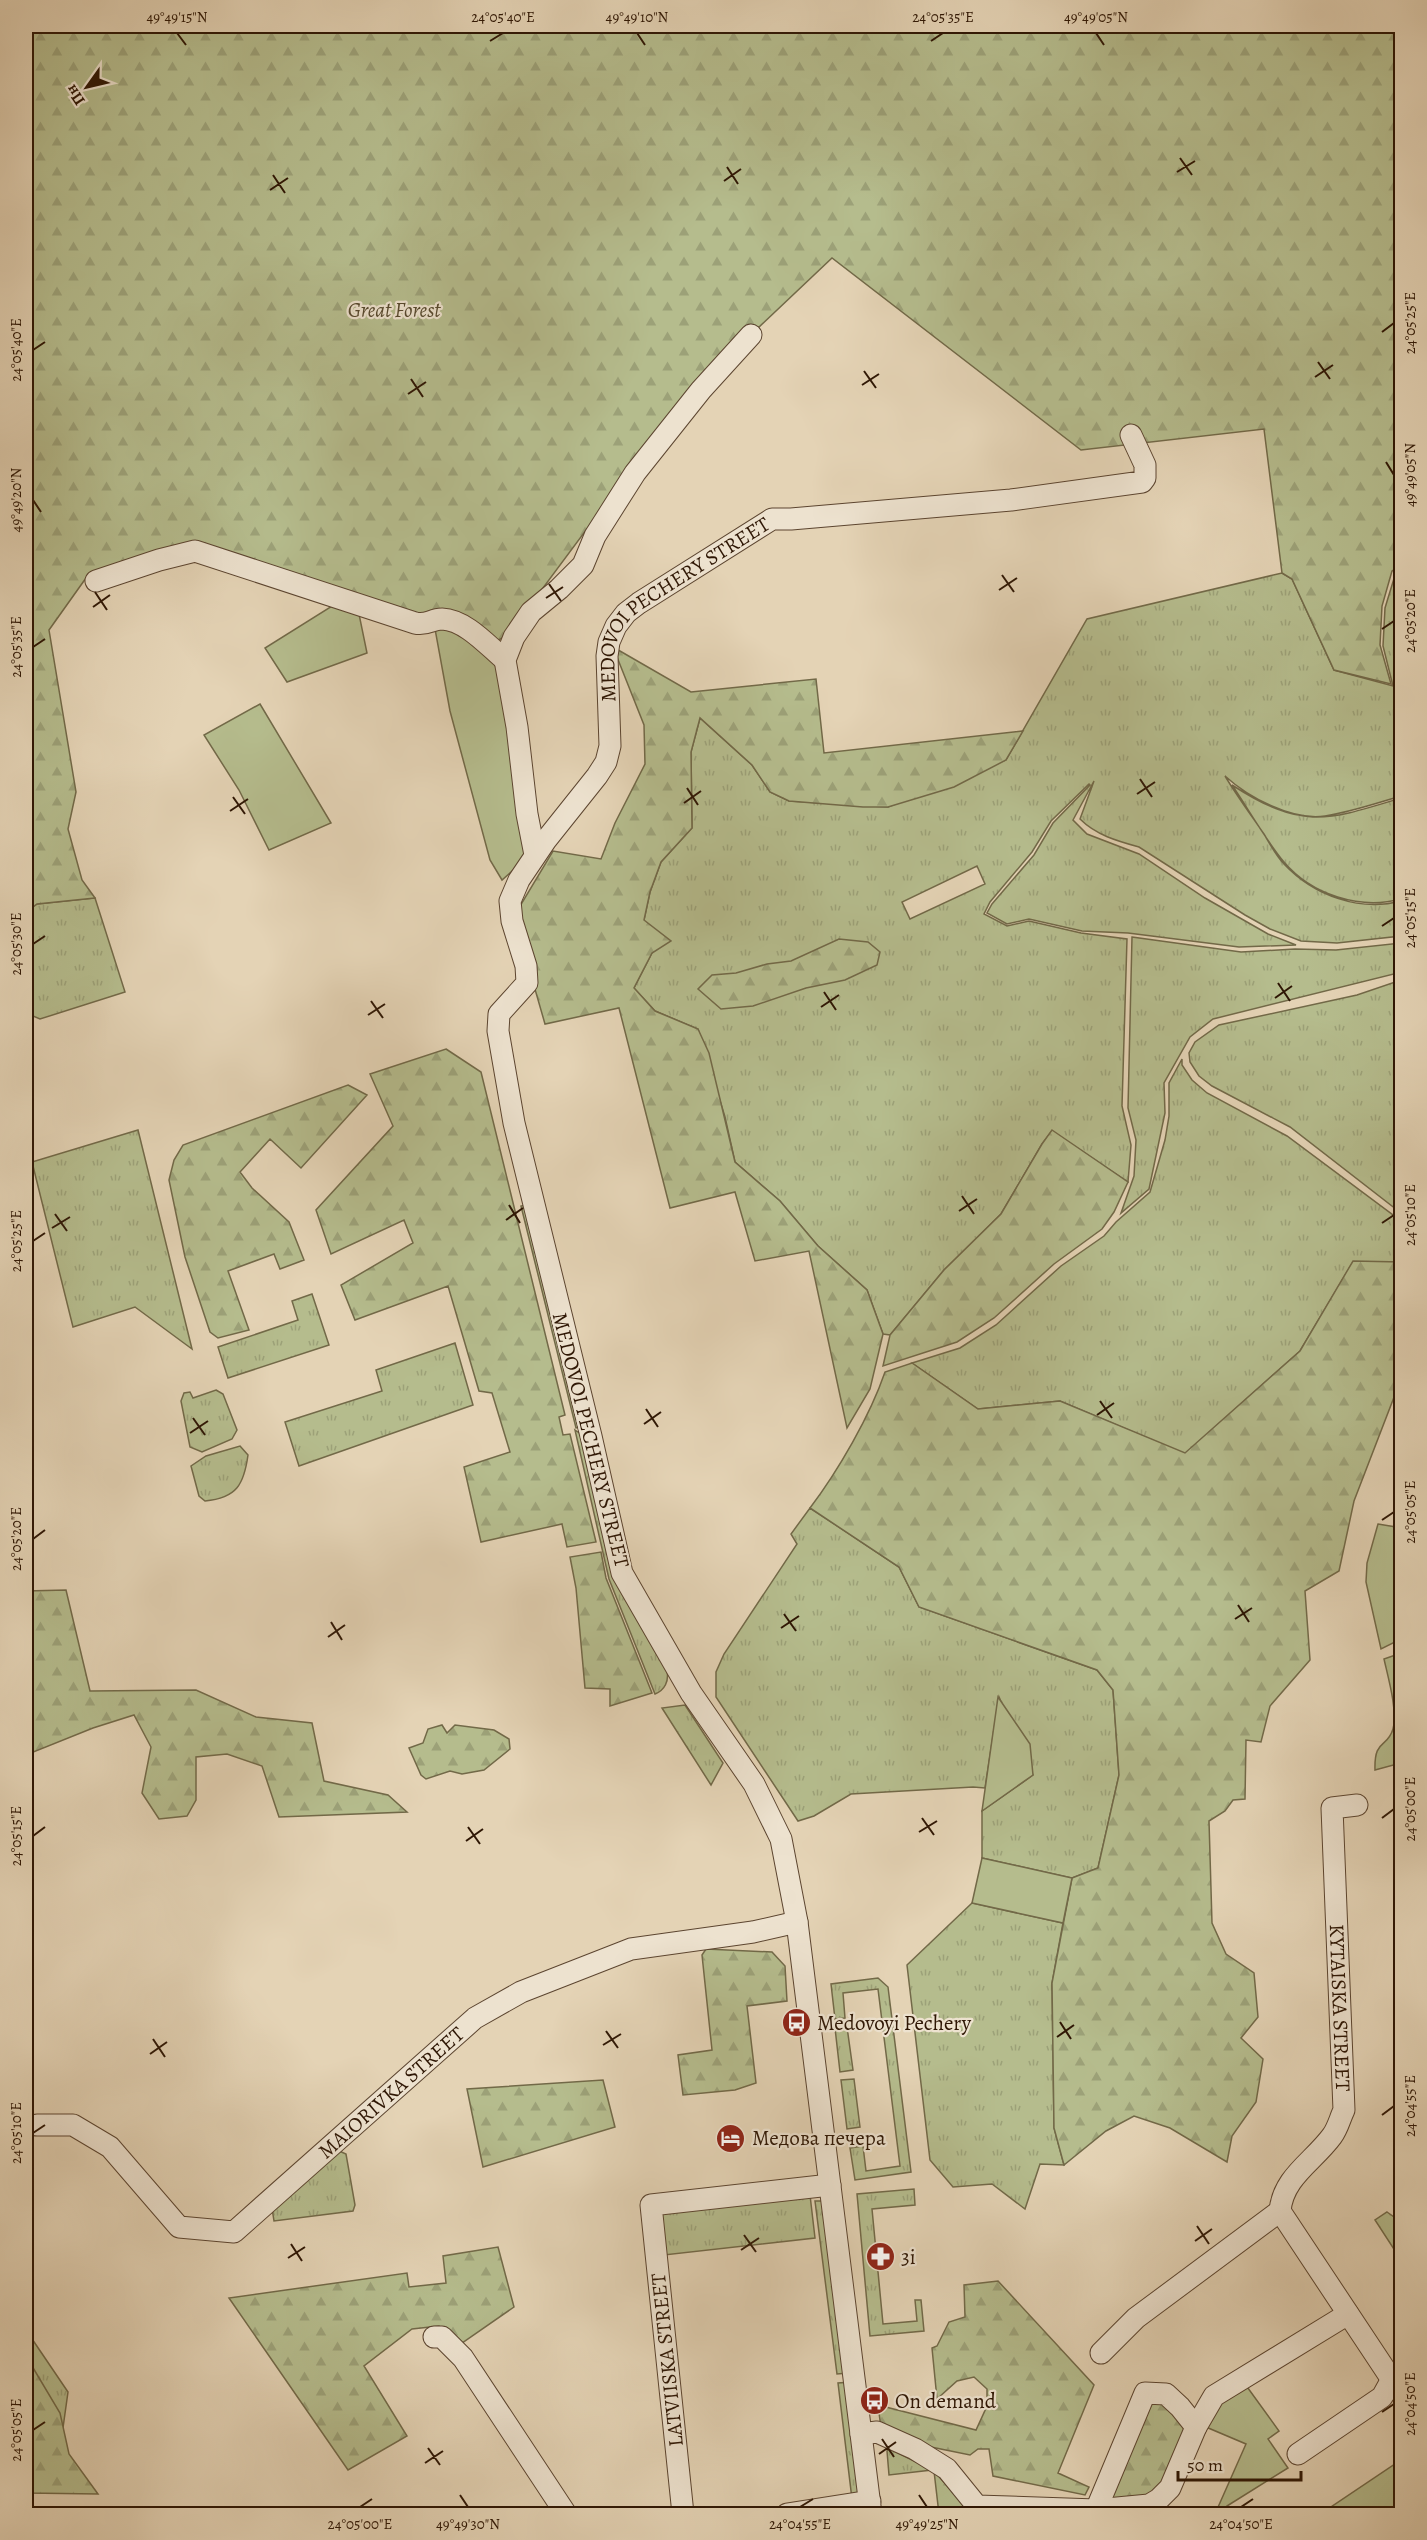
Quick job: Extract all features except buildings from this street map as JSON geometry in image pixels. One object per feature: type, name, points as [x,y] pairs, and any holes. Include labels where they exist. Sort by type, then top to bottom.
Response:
[{"type":"street","points":[[535,855],[526,814],[516,727],[505,660],[514,637],[527,616],[571,579],[583,565],[595,536],[635,473],[701,390],[751,335]]},
{"type":"street","name":"MEDOVOI PECHERY STREET","points":[[870,2508],[797,1922],[781,1839],[754,1784],[691,1693],[622,1573],[591,1436],[514,1123],[498,1031],[499,1014],[527,983],[526,966],[512,921],[510,901],[519,880],[535,855],[606,762],[610,746],[607,656],[609,642],[616,626],[639,603],[772,519],[1011,500],[1142,482],[1145,478],[1145,465],[1131,435]]},
{"type":"street","points":[[96,580],[195,551],[415,623],[427,625],[438,619],[446,619],[471,631],[505,660]]},
{"type":"street","name":"KYTAISKA STREET","points":[[1280,2211],[1281,2195],[1334,2134],[1344,2110],[1332,1808],[1357,1805]]},
{"type":"street","name":"MAIORIVKA STREET","points":[[37,2125],[73,2125],[110,2147],[178,2227],[234,2232],[475,2018],[512,1997],[631,1949],[753,1932],[797,1922]]},
{"type":"street","name":"LATVIISKA STREET","points":[[683,2514],[651,2205],[830,2185]]},
{"type":"street","points":[[1101,2353],[1136,2318],[1280,2211],[1397,2387],[1298,2454]]},
{"type":"street","points":[[861,2434],[877,2432],[915,2449],[947,2469],[977,2506],[1096,2510],[1149,2505],[1160,2499],[1170,2488],[1196,2427],[1214,2396],[1348,2314]]},
{"type":"street","points":[[434,2337],[442,2337],[463,2358],[566,2514]]},
{"type":"street","points":[[1096,2510],[1145,2393],[1166,2394],[1196,2427]]},
{"type":"street","points":[[787,2514],[870,2508]]},
{"type":"green space","name":"Great Forest","points":[[26,26],[1401,26],[1402,565],[1392,571],[1382,606],[1380,645],[1391,684],[1334,670],[1292,579],[1282,573],[1264,429],[1081,450],[832,258],[759,327],[742,335],[630,471],[508,635],[493,643],[419,616],[195,551],[131,563],[86,578],[49,630],[76,792],[68,829],[82,880],[95,898],[37,904],[26,912]]},
{"type":"green space","points":[[1401,569],[1401,796],[1344,812],[1312,817],[1271,806],[1246,792],[1225,776],[1278,857],[1309,885],[1338,899],[1354,903],[1385,904],[1401,901],[1401,936],[1337,943],[1301,941],[1270,929],[1139,847],[1107,837],[1086,825],[1080,819],[1094,781],[1073,820],[1087,834],[1139,854],[1205,898],[1268,934],[1296,945],[1239,947],[1128,933],[1082,931],[1029,919],[1007,924],[987,913],[1034,855],[1053,823],[1089,784],[1051,821],[1032,852],[990,902],[984,914],[1007,926],[1029,921],[1081,933],[1127,939],[1122,1106],[1131,1145],[1128,1182],[1052,1131],[1001,1214],[944,1270],[890,1335],[883,1334],[867,1290],[818,1246],[780,1201],[735,1162],[725,1117],[698,1029],[655,1011],[634,988],[652,953],[644,920],[650,892],[661,862],[692,828],[691,752],[700,718],[752,765],[770,792],[789,801],[888,807],[1006,760],[1087,619],[1282,573],[1292,579],[1334,670],[1393,686],[1383,646],[1385,608],[1396,572]],"holes":[[[977,866],[985,884],[910,919],[902,902]]]},
{"type":"green space","points":[[332,606],[359,614],[367,653],[287,682],[265,648]]},
{"type":"green space","points":[[449,627],[502,665],[529,856],[502,880],[490,860],[450,711],[435,629]]},
{"type":"green space","points":[[613,647],[691,692],[816,679],[824,753],[1023,731],[1006,760],[954,787],[888,807],[863,807],[789,801],[770,792],[752,765],[700,718],[691,752],[692,828],[661,862],[650,892],[644,920],[671,941],[652,953],[634,988],[655,1011],[698,1029],[709,1053],[735,1162],[780,1201],[818,1246],[867,1290],[883,1334],[870,1389],[847,1428],[809,1251],[755,1261],[735,1192],[670,1208],[619,1008],[545,1024],[514,916],[553,851],[601,859],[615,823],[645,764],[644,725]]},
{"type":"green space","points":[[260,704],[331,823],[269,850],[239,790],[204,735]]},
{"type":"green space","points":[[1232,785],[1277,809],[1296,815],[1315,817],[1353,812],[1401,798],[1401,899],[1385,902],[1353,901],[1323,891],[1308,883],[1295,874],[1277,853]]},
{"type":"green space","points":[[95,898],[125,992],[40,1019],[26,1013],[26,912],[37,904]]},
{"type":"green space","points":[[1132,937],[1241,952],[1295,949],[1336,950],[1401,943],[1402,972],[1213,1019],[1190,1037],[1164,1083],[1165,1113],[1149,1189],[1121,1213],[1134,1176],[1136,1140],[1128,1108]]},
{"type":"green space","points":[[839,939],[868,942],[880,952],[877,965],[845,980],[806,988],[753,1006],[721,1009],[698,989],[712,975],[736,973],[767,964],[791,961]]},
{"type":"green space","points":[[1401,980],[1401,1213],[1290,1127],[1212,1086],[1199,1076],[1190,1062],[1189,1053],[1195,1042],[1219,1025],[1357,995]]},
{"type":"green space","points":[[446,1049],[481,1072],[565,1415],[559,1417],[563,1435],[570,1434],[596,1542],[567,1547],[562,1524],[481,1542],[464,1467],[510,1452],[492,1393],[479,1391],[448,1286],[355,1320],[341,1285],[413,1243],[404,1220],[331,1254],[316,1210],[393,1126],[370,1074]]},
{"type":"green space","points":[[1182,1059],[1182,1065],[1192,1080],[1207,1093],[1287,1136],[1401,1221],[1401,1262],[1353,1262],[1300,1351],[1185,1454],[1060,1401],[978,1409],[912,1363],[960,1348],[996,1325],[1061,1266],[1104,1236],[1116,1222],[1150,1192],[1165,1140],[1169,1116],[1169,1083]]},
{"type":"green space","points":[[348,1085],[367,1095],[301,1168],[270,1139],[240,1172],[252,1188],[289,1222],[304,1260],[280,1269],[274,1254],[228,1271],[249,1330],[218,1338],[210,1332],[185,1257],[169,1180],[174,1160],[183,1145]]},
{"type":"green space","points":[[138,1130],[192,1349],[135,1307],[73,1327],[32,1162]]},
{"type":"green space","points":[[1052,1130],[1128,1182],[1114,1212],[1102,1229],[1054,1264],[994,1318],[957,1342],[883,1366],[890,1335],[944,1270],[1001,1214]]},
{"type":"green space","points":[[531,1204],[587,1426],[576,1428],[521,1206]]},
{"type":"green space","points":[[1353,1261],[1401,1262],[1401,1379],[1354,1501],[1339,1571],[1305,1591],[1310,1660],[1270,1706],[1261,1742],[1246,1740],[1245,1799],[1233,1800],[1225,1811],[1209,1821],[1212,1923],[1226,1954],[1254,1973],[1258,2017],[1241,2038],[1263,2059],[1256,2102],[1232,2136],[1227,2162],[1170,2128],[1134,2116],[1106,2131],[1064,2165],[1054,2128],[1052,1983],[1072,1878],[1098,1868],[1119,1775],[1113,1690],[1097,1670],[919,1607],[899,1567],[810,1508],[852,1443],[871,1407],[885,1372],[912,1363],[978,1409],[1060,1401],[1185,1453],[1300,1351]]},
{"type":"green space","points":[[312,1294],[329,1345],[228,1378],[218,1347],[298,1320],[292,1301]]},
{"type":"green space","points":[[455,1343],[473,1405],[299,1466],[285,1422],[382,1391],[376,1370]]},
{"type":"green space","points":[[216,1390],[223,1394],[237,1430],[232,1439],[202,1452],[190,1447],[181,1401],[184,1393],[190,1392],[193,1398]]},
{"type":"green space","points":[[575,1430],[585,1437],[667,1671],[666,1685],[655,1694],[609,1579]]},
{"type":"green space","points":[[240,1446],[248,1455],[241,1482],[232,1493],[225,1497],[205,1501],[199,1496],[191,1466],[206,1456]]},
{"type":"green space","points":[[810,1508],[899,1567],[919,1607],[1097,1670],[1113,1690],[1119,1775],[1098,1868],[1072,1878],[982,1858],[982,1811],[1033,1775],[999,1697],[985,1788],[851,1794],[814,1816],[798,1821],[716,1697],[716,1672],[724,1654],[797,1544],[791,1534]]},
{"type":"green space","points":[[1378,1524],[1402,1528],[1401,1639],[1381,1649],[1366,1582],[1367,1563]]},
{"type":"green space","points":[[601,1552],[606,1578],[652,1693],[610,1706],[610,1689],[585,1688],[576,1588],[570,1557]]},
{"type":"green space","points":[[66,1590],[90,1691],[196,1690],[256,1717],[312,1723],[324,1781],[388,1795],[407,1812],[279,1817],[262,1766],[227,1754],[196,1757],[196,1800],[187,1816],[159,1819],[142,1793],[151,1747],[134,1715],[93,1728],[26,1755],[26,1591]]},
{"type":"green space","points":[[1401,1653],[1401,1763],[1375,1770],[1377,1753],[1388,1739],[1394,1722],[1392,1694],[1384,1659]]},
{"type":"green space","points":[[998,1697],[1030,1744],[1033,1775],[982,1811]]},
{"type":"green space","points":[[685,1705],[723,1763],[711,1785],[662,1708]]},
{"type":"green space","points":[[442,1725],[447,1733],[455,1725],[494,1730],[509,1739],[510,1749],[484,1770],[462,1774],[450,1771],[426,1779],[421,1775],[409,1748],[423,1743],[428,1729]]},
{"type":"green space","points":[[982,1858],[1072,1878],[1063,1923],[972,1903]]},
{"type":"green space","points":[[972,1903],[1063,1923],[1052,1983],[1054,2128],[1064,2165],[1040,2164],[1025,2209],[992,2184],[953,2187],[930,2160],[907,1965]]},
{"type":"green space","points":[[706,1949],[772,1952],[785,1966],[787,2001],[747,2006],[756,2083],[735,2090],[683,2095],[678,2055],[712,2050],[702,1955]]},
{"type":"green space","points":[[878,1978],[888,1987],[911,2172],[855,2180],[850,2148],[863,2146],[866,2171],[900,2166],[878,1989],[843,1993],[845,2018],[835,2019],[831,1984]]},
{"type":"green space","points":[[847,2027],[853,2070],[840,2072],[835,2028]]},
{"type":"green space","points":[[854,2079],[860,2127],[847,2129],[841,2080]]},
{"type":"green space","points":[[603,2080],[615,2127],[483,2167],[467,2089]]},
{"type":"green space","points":[[337,2150],[346,2154],[355,2205],[353,2211],[274,2221],[272,2208]]},
{"type":"green space","points":[[914,2189],[915,2205],[872,2209],[883,2324],[917,2321],[915,2300],[921,2300],[924,2331],[870,2336],[857,2194]]},
{"type":"green space","points":[[810,2195],[815,2238],[664,2255],[659,2213]]},
{"type":"green space","points":[[815,2201],[826,2201],[848,2373],[837,2374]]},
{"type":"green space","points":[[1387,2212],[1401,2222],[1401,2260],[1375,2220]]},
{"type":"green space","points":[[498,2247],[514,2307],[462,2343],[439,2326],[412,2329],[364,2366],[407,2436],[348,2470],[229,2298],[407,2273],[409,2287],[446,2283],[443,2256]]},
{"type":"green space","points":[[998,2281],[1094,2385],[1058,2473],[1089,2487],[1085,2495],[993,2476],[989,2449],[978,2449],[970,2455],[931,2447],[881,2428],[878,2405],[976,2430],[987,2406],[987,2389],[974,2377],[957,2381],[937,2399],[932,2348],[937,2346],[949,2322],[965,2317],[964,2285]]},
{"type":"green space","points":[[26,2330],[68,2392],[61,2442],[26,2469]]},
{"type":"green space","points":[[26,2356],[60,2413],[69,2454],[98,2494],[26,2493]]},
{"type":"green space","points":[[851,2382],[864,2496],[852,2499],[838,2383]]},
{"type":"green space","points":[[1245,2384],[1279,2431],[1268,2439],[1288,2468],[1227,2506],[1228,2514],[1215,2514],[1246,2444],[1206,2427],[1220,2398]]},
{"type":"green space","points":[[1146,2394],[1165,2395],[1190,2426],[1161,2487],[1152,2495],[1101,2505]]},
{"type":"green space","points":[[890,2449],[932,2470],[889,2475],[887,2451]]},
{"type":"green space","points":[[1401,2460],[1401,2514],[1327,2514],[1325,2511]]},
{"type":"green space","points":[[934,2471],[972,2514],[939,2514]]},
{"type":"place","name":"Medovoyi Pechery","points":[[796,2023]]},
{"type":"place","name":"Медова печера","points":[[731,2138]]},
{"type":"place","name":"3і","points":[[880,2257]]},
{"type":"place","name":"On demand","points":[[874,2401]]}]
